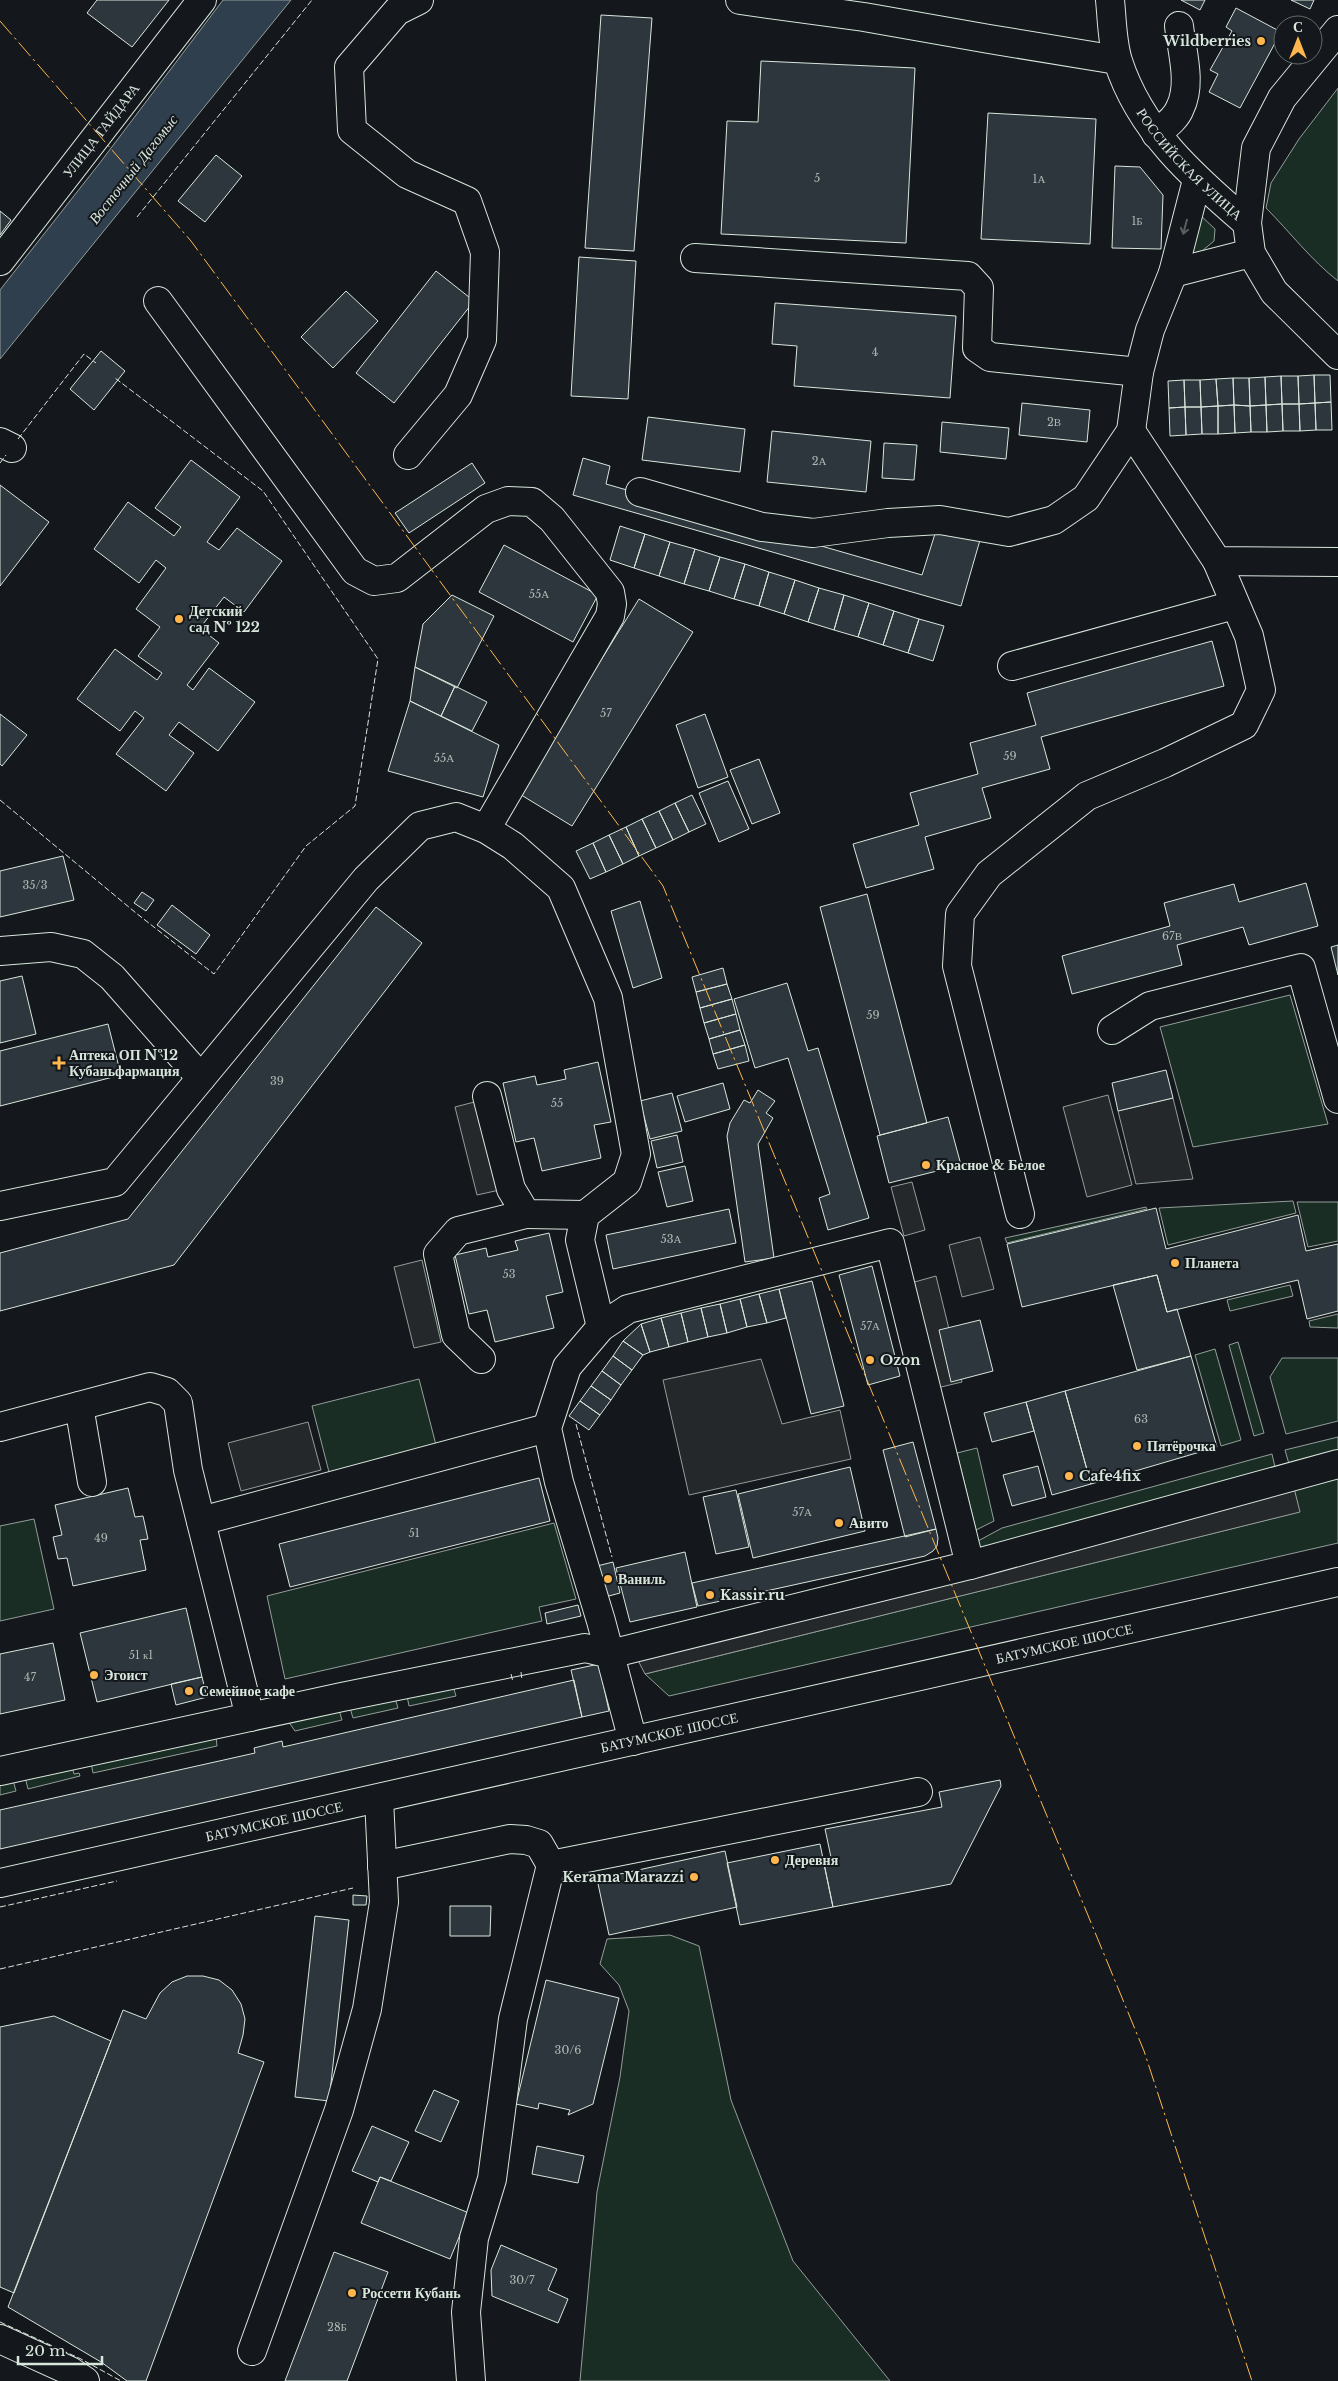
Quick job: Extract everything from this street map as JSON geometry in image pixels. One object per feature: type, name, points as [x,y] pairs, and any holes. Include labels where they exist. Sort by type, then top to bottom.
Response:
[{"type":"main road","name":"УЛИЦА ГАЙДАРА","points":[[0,261],[202,0]]},
{"type":"main road","points":[[408,455],[458,395],[482,340],[485,252],[467,201],[407,174],[352,130],[349,66],[397,11],[419,0]]},
{"type":"main road","points":[[740,0],[864,17],[989,40],[1117,60]]},
{"type":"main road","name":"РОССИЙСКАЯ УЛИЦА","points":[[1110,0],[1117,60],[1134,101],[1156,134],[1197,180],[1246,223],[1251,253],[1274,292],[1338,355]]},
{"type":"main road","points":[[1156,134],[1180,110],[1184,93],[1186,78],[1179,26]]},
{"type":"main road","points":[[1246,223],[1256,148],[1282,98],[1338,30]]},
{"type":"main road","points":[[640,492],[762,527],[813,533],[888,523],[940,520],[1009,532],[1054,520],[1086,498],[1131,432],[1139,372],[1150,330],[1173,273],[1197,180]]},
{"type":"main road","points":[[1173,273],[1251,253]]},
{"type":"main road","points":[[695,258],[968,276],[979,288],[977,348],[990,357],[1139,372]]},
{"type":"main road","points":[[158,301],[355,572],[374,581],[397,578],[486,509],[508,500],[532,502],[552,519],[610,592],[612,604],[610,616],[486,829]]},
{"type":"main road","points":[[1020,1214],[957,966],[960,914],[989,874],[1087,796],[1165,763],[1244,725],[1261,690],[1249,636],[1234,605],[1217,561],[1131,432]]},
{"type":"main road","points":[[1217,561],[1338,562]]},
{"type":"main road","points":[[1012,666],[1234,605]]},
{"type":"main road","points":[[0,1206],[115,1182],[366,878],[420,826],[456,817],[486,829],[513,846],[562,888],[608,998],[636,1154],[626,1182],[584,1216],[526,1214],[458,1231],[438,1254],[456,1335],[480,1359]]},
{"type":"main road","points":[[0,951],[51,947],[83,954],[118,984],[201,1078]]},
{"type":"main road","points":[[1112,1030],[1150,1006],[1301,968],[1338,1099]]},
{"type":"main road","points":[[487,1096],[511,1189],[526,1214]]},
{"type":"main road","points":[[584,1216],[580,1240],[601,1326]]},
{"type":"main road","points":[[633,1741],[610,1654],[559,1482],[547,1428],[567,1367],[601,1326],[628,1309],[890,1244],[970,1566]]},
{"type":"main road","points":[[0,1427],[150,1387],[167,1392],[178,1403],[188,1470],[250,1717]]},
{"type":"main road","points":[[79,1406],[92,1482]]},
{"type":"main road","points":[[201,1521],[547,1428]]},
{"type":"main road","points":[[0,1771],[585,1648],[610,1654],[970,1566],[1338,1464]]},
{"type":"main road","name":"БАТУМСКОЕ ШОССЕ","points":[[0,1883],[1338,1582]]},
{"type":"main road","points":[[551,1865],[918,1792]]},
{"type":"main road","points":[[252,2351],[339,2110],[367,2009],[384,1902],[379,1799]]},
{"type":"main road","points":[[382,1866],[510,1839],[526,1840],[539,1844],[551,1865],[513,2019],[492,2179],[474,2238],[466,2312],[471,2381]]},
{"type":"main road","points":[[0,2338],[70,2371],[85,2381]]},
{"type":"green space","points":[[1338,88],[1338,281],[1310,255],[1266,208],[1271,183],[1299,139]]},
{"type":"green space","points":[[1199,214],[1215,229],[1214,241],[1202,251],[1189,254]]},
{"type":"green space","points":[[1290,995],[1328,1124],[1193,1147],[1160,1027]]},
{"type":"green space","points":[[1293,1201],[1296,1213],[1168,1245],[1159,1208]]},
{"type":"green space","points":[[1297,1202],[1338,1202],[1338,1241],[1308,1247]]},
{"type":"green space","points":[[1146,1207],[1147,1209],[1007,1243],[1005,1238]]},
{"type":"green space","points":[[1290,1285],[1293,1296],[1230,1311],[1227,1300]]},
{"type":"green space","points":[[1338,1314],[1338,1328],[1310,1327],[1309,1321]]},
{"type":"green space","points":[[1238,1342],[1264,1433],[1254,1436],[1229,1345]]},
{"type":"green space","points":[[1215,1349],[1241,1440],[1221,1446],[1195,1355]]},
{"type":"green space","points":[[1282,1358],[1338,1358],[1338,1421],[1286,1434],[1270,1377]]},
{"type":"green space","points":[[419,1379],[436,1445],[329,1472],[312,1406]]},
{"type":"green space","points":[[1338,1437],[1338,1451],[1289,1464],[1285,1450]]},
{"type":"green space","points":[[977,1448],[994,1521],[976,1530],[957,1453]]},
{"type":"green space","points":[[1272,1454],[1275,1467],[980,1550],[978,1541],[1002,1528]]},
{"type":"green space","points":[[1338,1473],[1338,1543],[669,1696],[645,1674],[1299,1512],[1293,1484]]},
{"type":"green space","points":[[34,1519],[54,1609],[0,1621],[0,1526]]},
{"type":"green space","points":[[554,1523],[576,1599],[539,1607],[542,1621],[285,1679],[267,1596]]},
{"type":"green space","points":[[453,1686],[456,1696],[409,1706],[407,1696]]},
{"type":"green space","points":[[395,1698],[398,1708],[353,1718],[350,1708]]},
{"type":"green space","points":[[339,1710],[342,1720],[295,1731],[288,1721]]},
{"type":"green space","points":[[216,1737],[217,1746],[93,1773],[91,1763]]},
{"type":"green space","points":[[72,1767],[74,1774],[79,1773],[80,1776],[28,1789],[25,1777]]},
{"type":"green space","points":[[13,1780],[16,1791],[0,1795],[0,1783]]},
{"type":"green space","points":[[670,1935],[699,1946],[731,2100],[793,2261],[890,2381],[580,2381],[597,2192],[620,2077],[629,2011],[619,1985],[600,1964],[607,1939]]},
{"type":"shaded area","points":[[1108,1095],[1132,1185],[1087,1197],[1063,1107]]},
{"type":"shaded area","points":[[1173,1098],[1193,1179],[1136,1184],[1118,1111]]},
{"type":"shaded area","points":[[482,1100],[504,1189],[477,1195],[455,1107]]},
{"type":"shaded area","points":[[912,1182],[925,1230],[904,1236],[891,1187]]},
{"type":"shaded area","points":[[980,1237],[994,1289],[962,1297],[949,1245]]},
{"type":"shaded area","points":[[422,1260],[441,1342],[414,1348],[394,1267]]},
{"type":"shaded area","points":[[936,1276],[962,1382],[937,1388],[911,1283]]},
{"type":"shaded area","points":[[761,1359],[782,1424],[840,1410],[851,1459],[689,1495],[663,1380]]},
{"type":"shaded area","points":[[308,1422],[321,1470],[241,1491],[228,1443]]},
{"type":"shaded area","points":[[1275,1467],[1293,1484],[1300,1512],[645,1674],[626,1637],[980,1550]]},
{"type":"water","name":"Восточный Дагомыс","points":[[223,0],[291,0],[0,359],[0,290],[99,164]]},
{"type":"building","points":[[97,0],[169,0],[132,47],[87,13]]},
{"type":"building","points":[[1181,0],[1205,0],[1200,10]]},
{"type":"building","points":[[1291,0],[1314,0],[1310,9]]},
{"type":"building","points":[[1236,8],[1273,28],[1273,47],[1240,108],[1209,92],[1218,74],[1210,70],[1232,31],[1226,27]]},
{"type":"building","points":[[601,15],[652,18],[634,251],[585,248]]},
{"type":"building","points":[[761,61],[915,68],[906,243],[721,234],[727,121],[758,122]]},
{"type":"building","points":[[988,113],[1096,119],[1090,244],[981,239]]},
{"type":"building","points":[[216,155],[242,176],[205,222],[178,201]]},
{"type":"building","points":[[1115,166],[1140,167],[1163,195],[1161,249],[1112,248]]},
{"type":"building","points":[[0,211],[11,220],[0,235]]},
{"type":"building","points":[[579,257],[636,261],[628,399],[571,396]]},
{"type":"building","points":[[436,271],[474,301],[394,403],[356,373]]},
{"type":"building","points":[[346,291],[378,321],[333,368],[301,337]]},
{"type":"building","points":[[775,303],[956,316],[950,398],[794,386],[797,346],[772,344]]},
{"type":"building","points":[[101,351],[125,371],[94,410],[70,389]]},
{"type":"building","points":[[1314,375],[1315,403],[1299,404],[1298,376]]},
{"type":"building","points":[[1314,375],[1330,375],[1331,402],[1315,403]]},
{"type":"building","points":[[1281,376],[1282,404],[1266,405],[1265,377]]},
{"type":"building","points":[[1281,376],[1298,376],[1299,404],[1282,404]]},
{"type":"building","points":[[1265,377],[1266,405],[1250,406],[1249,378]]},
{"type":"building","points":[[1233,378],[1234,405],[1218,406],[1216,379]]},
{"type":"building","points":[[1233,378],[1249,378],[1250,406],[1234,405]]},
{"type":"building","points":[[1216,379],[1218,406],[1201,407],[1200,380]]},
{"type":"building","points":[[1184,380],[1200,380],[1201,407],[1185,407]]},
{"type":"building","points":[[1184,380],[1185,407],[1169,408],[1168,381]]},
{"type":"building","points":[[1331,402],[1332,430],[1316,430],[1315,403]]},
{"type":"building","points":[[1022,403],[1090,410],[1087,442],[1019,435]]},
{"type":"building","points":[[1315,403],[1316,430],[1300,431],[1299,404]]},
{"type":"building","points":[[1282,404],[1283,431],[1267,432],[1266,405]]},
{"type":"building","points":[[1282,404],[1299,404],[1300,431],[1283,431]]},
{"type":"building","points":[[1234,405],[1250,406],[1251,432],[1235,433]]},
{"type":"building","points":[[1234,405],[1235,433],[1218,434],[1218,406]]},
{"type":"building","points":[[1266,405],[1267,432],[1251,432],[1250,406]]},
{"type":"building","points":[[1218,406],[1218,434],[1202,434],[1201,407]]},
{"type":"building","points":[[1185,407],[1201,407],[1202,434],[1186,435]]},
{"type":"building","points":[[1185,407],[1186,435],[1170,436],[1169,408]]},
{"type":"building","points":[[648,417],[745,429],[740,472],[642,460]]},
{"type":"building","points":[[942,422],[1009,428],[1006,459],[940,452]]},
{"type":"building","points":[[772,431],[871,441],[866,492],[767,482]]},
{"type":"building","points":[[884,443],[917,445],[914,480],[882,478]]},
{"type":"building","points":[[583,458],[610,466],[606,484],[922,575],[939,521],[982,533],[961,606],[573,495]]},
{"type":"building","name":"Детский сад № 122","points":[[191,460],[240,497],[207,542],[219,550],[237,528],[282,561],[244,612],[224,597],[200,628],[219,643],[187,685],[193,690],[209,668],[255,702],[218,751],[179,722],[169,735],[194,753],[166,791],[116,754],[144,718],[135,711],[120,731],[77,699],[115,649],[157,680],[162,673],[138,656],[160,627],[136,609],[166,568],[156,560],[139,583],[94,549],[128,502],[174,536],[181,527],[155,508]]},
{"type":"building","points":[[472,463],[485,483],[409,533],[395,513]]},
{"type":"building","points":[[0,485],[49,522],[0,586]]},
{"type":"building","points":[[620,526],[645,534],[634,568],[610,560]]},
{"type":"building","points":[[645,534],[670,542],[659,576],[634,568]]},
{"type":"building","points":[[670,542],[695,549],[684,584],[659,576]]},
{"type":"building","points":[[504,545],[598,595],[573,642],[479,592]]},
{"type":"building","points":[[695,549],[720,557],[709,591],[684,584]]},
{"type":"building","points":[[720,557],[745,564],[734,599],[709,591]]},
{"type":"building","points":[[745,564],[769,572],[759,606],[734,599]]},
{"type":"building","points":[[769,572],[795,580],[784,614],[759,606]]},
{"type":"building","points":[[795,580],[819,588],[808,622],[784,614]]},
{"type":"building","points":[[819,588],[844,595],[834,630],[808,622]]},
{"type":"building","points":[[452,595],[494,616],[457,688],[415,667],[423,624]]},
{"type":"building","points":[[844,595],[869,603],[858,637],[834,630]]},
{"type":"building","points":[[639,599],[693,632],[572,826],[518,793]]},
{"type":"building","points":[[869,603],[894,611],[883,645],[858,637]]},
{"type":"building","points":[[894,611],[919,619],[908,653],[883,645]]},
{"type":"building","points":[[919,619],[944,626],[933,661],[908,653]]},
{"type":"building","points":[[1212,641],[1224,686],[1041,737],[1050,769],[982,788],[991,818],[925,837],[934,869],[866,888],[853,844],[919,825],[910,793],[978,774],[970,743],[1036,725],[1027,693]]},
{"type":"building","points":[[415,667],[455,686],[441,716],[410,701]]},
{"type":"building","points":[[455,686],[487,702],[472,731],[441,716]]},
{"type":"building","points":[[410,701],[499,745],[483,797],[388,771]]},
{"type":"building","points":[[0,714],[27,735],[2,766],[0,764]]},
{"type":"building","points":[[705,714],[728,777],[698,788],[676,725]]},
{"type":"building","points":[[759,759],[780,813],[752,824],[730,770]]},
{"type":"building","points":[[728,781],[749,829],[719,842],[699,793]]},
{"type":"building","points":[[692,795],[706,824],[689,832],[675,803]]},
{"type":"building","points":[[675,803],[689,832],[673,840],[659,811]]},
{"type":"building","points":[[659,811],[673,840],[656,848],[642,819]]},
{"type":"building","points":[[642,819],[656,848],[639,856],[626,827]]},
{"type":"building","points":[[626,827],[639,856],[623,864],[609,835]]},
{"type":"building","points":[[609,835],[623,864],[606,872],[593,843]]},
{"type":"building","points":[[593,843],[606,872],[590,879],[576,851]]},
{"type":"building","points":[[63,856],[74,900],[0,917],[0,871]]},
{"type":"building","points":[[1306,883],[1318,926],[1249,945],[1243,927],[1177,945],[1182,965],[1072,994],[1062,956],[1170,926],[1164,903],[1234,884],[1239,902]]},
{"type":"building","points":[[142,892],[154,900],[146,911],[134,903]]},
{"type":"building","points":[[867,894],[927,1123],[880,1135],[820,907]]},
{"type":"building","points":[[640,901],[662,978],[633,988],[611,911]]},
{"type":"building","points":[[172,905],[210,935],[196,954],[157,925]]},
{"type":"building","points":[[376,907],[422,943],[174,1265],[0,1311],[0,1253],[128,1219]]},
{"type":"building","points":[[1338,945],[1338,975],[1331,947]]},
{"type":"building","points":[[723,968],[727,984],[696,992],[692,977]]},
{"type":"building","points":[[22,976],[36,1034],[0,1043],[0,981]]},
{"type":"building","points":[[787,983],[808,1051],[818,1048],[869,1218],[828,1230],[819,1198],[830,1194],[788,1058],[755,1068],[734,999]]},
{"type":"building","points":[[727,984],[732,999],[700,1008],[696,992]]},
{"type":"building","points":[[732,999],[736,1014],[704,1023],[700,1008]]},
{"type":"building","points":[[736,1014],[740,1030],[709,1039],[704,1023]]},
{"type":"building","name":"Аптека ОП №12 Кубаньфармация","points":[[108,1024],[121,1075],[0,1106],[0,1051]]},
{"type":"building","points":[[740,1030],[745,1045],[713,1054],[709,1039]]},
{"type":"building","points":[[745,1045],[749,1061],[718,1069],[713,1054]]},
{"type":"building","points":[[598,1062],[611,1122],[594,1125],[601,1158],[542,1171],[534,1138],[516,1142],[503,1083],[535,1076],[537,1085],[566,1079],[564,1070]]},
{"type":"building","points":[[1166,1070],[1173,1098],[1118,1111],[1112,1083]]},
{"type":"building","points":[[723,1083],[730,1109],[685,1122],[677,1096]]},
{"type":"building","points":[[758,1090],[775,1101],[766,1113],[773,1118],[758,1144],[774,1258],[745,1262],[727,1136],[730,1123],[744,1100],[750,1103]]},
{"type":"building","points":[[672,1093],[682,1131],[650,1139],[640,1101]]},
{"type":"building","points":[[948,1117],[961,1165],[889,1183],[877,1136]]},
{"type":"building","points":[[677,1135],[683,1162],[657,1168],[651,1141]]},
{"type":"building","points":[[685,1166],[693,1201],[667,1207],[658,1172]]},
{"type":"building","name":"Планета","points":[[1156,1208],[1166,1249],[1298,1215],[1306,1251],[1338,1244],[1338,1311],[1307,1319],[1298,1280],[1167,1312],[1157,1275],[1022,1307],[1007,1244]]},
{"type":"building","points":[[729,1209],[736,1243],[613,1269],[606,1235]]},
{"type":"building","points":[[549,1233],[563,1292],[546,1296],[554,1328],[495,1342],[487,1310],[469,1314],[455,1255],[486,1248],[488,1257],[518,1250],[515,1241]]},
{"type":"building","points":[[872,1266],[900,1376],[868,1385],[839,1275]]},
{"type":"building","points":[[1157,1275],[1167,1312],[1177,1309],[1191,1356],[1137,1370],[1113,1285]]},
{"type":"building","points":[[812,1281],[844,1406],[811,1414],[779,1289]]},
{"type":"building","points":[[779,1289],[786,1318],[767,1323],[759,1294]]},
{"type":"building","points":[[759,1294],[767,1323],[747,1327],[740,1299]]},
{"type":"building","points":[[740,1299],[747,1327],[727,1333],[720,1304]]},
{"type":"building","points":[[720,1304],[727,1333],[708,1337],[701,1308]]},
{"type":"building","points":[[701,1308],[708,1337],[688,1342],[681,1313]]},
{"type":"building","points":[[681,1313],[688,1342],[669,1347],[661,1318]]},
{"type":"building","points":[[661,1318],[669,1347],[650,1352],[641,1324]]},
{"type":"building","points":[[980,1320],[993,1371],[951,1382],[939,1330]]},
{"type":"building","points":[[641,1324],[650,1352],[643,1355],[623,1341]]},
{"type":"building","points":[[623,1341],[643,1355],[632,1370],[613,1356]]},
{"type":"building","points":[[613,1356],[632,1370],[621,1385],[602,1371]]},
{"type":"building","points":[[1191,1356],[1217,1447],[1091,1484],[1065,1391]]},
{"type":"building","points":[[602,1371],[621,1385],[611,1400],[591,1386]]},
{"type":"building","points":[[591,1386],[611,1400],[600,1415],[580,1401]]},
{"type":"building","points":[[1065,1391],[1091,1484],[1052,1495],[1026,1402]]},
{"type":"building","points":[[580,1401],[600,1415],[589,1430],[569,1416]]},
{"type":"building","points":[[1026,1402],[1034,1431],[992,1442],[984,1413]]},
{"type":"building","points":[[913,1442],[936,1529],[905,1537],[883,1450]]},
{"type":"building","points":[[1038,1466],[1046,1497],[1012,1506],[1003,1475]]},
{"type":"building","points":[[850,1467],[865,1531],[753,1558],[738,1494]]},
{"type":"building","points":[[539,1478],[550,1521],[290,1587],[279,1544]]},
{"type":"building","points":[[128,1488],[135,1517],[143,1516],[148,1539],[140,1540],[146,1570],[73,1586],[67,1558],[58,1559],[53,1537],[62,1535],[55,1505]]},
{"type":"building","points":[[736,1490],[749,1547],[716,1554],[703,1497]]},
{"type":"building","points":[[936,1529],[937,1546],[925,1556],[698,1606],[692,1583]]},
{"type":"building","points":[[685,1552],[697,1607],[630,1622],[616,1568]]},
{"type":"building","points":[[613,1562],[620,1593],[605,1597],[597,1566]]},
{"type":"building","points":[[578,1605],[581,1616],[547,1624],[545,1613]]},
{"type":"building","points":[[186,1608],[202,1677],[97,1702],[80,1633]]},
{"type":"building","points":[[53,1643],[65,1700],[0,1714],[0,1654]]},
{"type":"building","points":[[599,1664],[609,1711],[582,1717],[571,1670]]},
{"type":"building","name":"Семейное кафе","points":[[202,1677],[207,1697],[176,1705],[171,1684]]},
{"type":"building","points":[[574,1680],[582,1717],[0,1849],[0,1810],[255,1753],[254,1748],[282,1741],[283,1747]]},
{"type":"building","points":[[1000,1780],[1001,1786],[951,1884],[833,1907],[824,1864],[832,1862],[825,1829],[942,1807],[939,1792]]},
{"type":"building","points":[[820,1844],[833,1907],[740,1925],[727,1863]]},
{"type":"building","points":[[725,1851],[737,1907],[609,1935],[597,1879]]},
{"type":"building","points":[[353,1895],[367,1896],[366,1905],[353,1905]]},
{"type":"building","points":[[450,1906],[491,1906],[490,1936],[450,1936]]},
{"type":"building","points":[[315,1916],[349,1920],[329,2101],[295,2097]]},
{"type":"building","points":[[187,1976],[203,1976],[219,1980],[232,1990],[241,2004],[245,2019],[238,2053],[264,2062],[146,2381],[127,2381],[101,2362],[8,2307],[123,2010],[146,2019],[160,1993],[172,1982]]},
{"type":"building","points":[[546,1980],[619,1998],[593,2104],[568,2115],[570,2110],[539,2103],[538,2109],[516,2104]]},
{"type":"building","points":[[54,2016],[111,2041],[14,2293],[0,2287],[0,2027]]},
{"type":"building","points":[[434,2090],[459,2101],[441,2142],[415,2131]]},
{"type":"building","points":[[372,2126],[409,2142],[391,2181],[380,2177],[378,2182],[352,2171]]},
{"type":"building","points":[[537,2146],[584,2156],[578,2183],[532,2174]]},
{"type":"building","points":[[380,2177],[469,2213],[450,2259],[361,2223]]},
{"type":"building","points":[[501,2245],[557,2269],[548,2290],[568,2299],[558,2323],[492,2296],[491,2270]]},
{"type":"building","points":[[334,2252],[388,2272],[347,2381],[285,2381]]},
{"type":"fence","points":[[137,217],[312,0]]},
{"type":"fence","points":[[18,439],[84,354],[96,363]]},
{"type":"fence","points":[[0,800],[136,913],[214,974],[306,846],[355,806],[378,659],[263,491],[115,378]]},
{"type":"fence","points":[[0,463],[6,455]]},
{"type":"fence","points":[[576,1424],[612,1557]]},
{"type":"fence","points":[[521,1672],[522,1680]]},
{"type":"fence","points":[[511,1674],[513,1682]]},
{"type":"fence","points":[[0,1907],[117,1881]]},
{"type":"fence","points":[[0,1969],[353,1888]]},
{"type":"fence","points":[[0,2322],[81,2359],[121,2381]]},
{"type":"power","points":[[0,21],[191,241],[663,886],[1144,2051],[1252,2381]]},
{"type":"place","name":"Wildberries","points":[[1261,41]]},
{"type":"place","name":"Детский сад № 122","points":[[179,619]]},
{"type":"place","name":"Аптека ОП №12 Кубаньфармация","points":[[59,1063]]},
{"type":"place","name":"Красное & Белое","points":[[926,1165]]},
{"type":"place","name":"Планета","points":[[1175,1263]]},
{"type":"place","name":"Ozon","points":[[870,1360]]},
{"type":"place","name":"Пятёрочка","points":[[1137,1446]]},
{"type":"place","name":"Cafe4fix","points":[[1069,1476]]},
{"type":"place","name":"Авито","points":[[839,1523]]},
{"type":"place","name":"Ваниль","points":[[608,1579]]},
{"type":"place","name":"Kassir.ru","points":[[710,1595]]},
{"type":"place","name":"Эгоист","points":[[94,1675]]},
{"type":"place","name":"Семейное кафе","points":[[189,1691]]},
{"type":"place","name":"Деревня","points":[[775,1860]]},
{"type":"place","name":"Kerama Marazzi","points":[[694,1877]]},
{"type":"place","name":"Россети Кубань","points":[[352,2293]]}]
